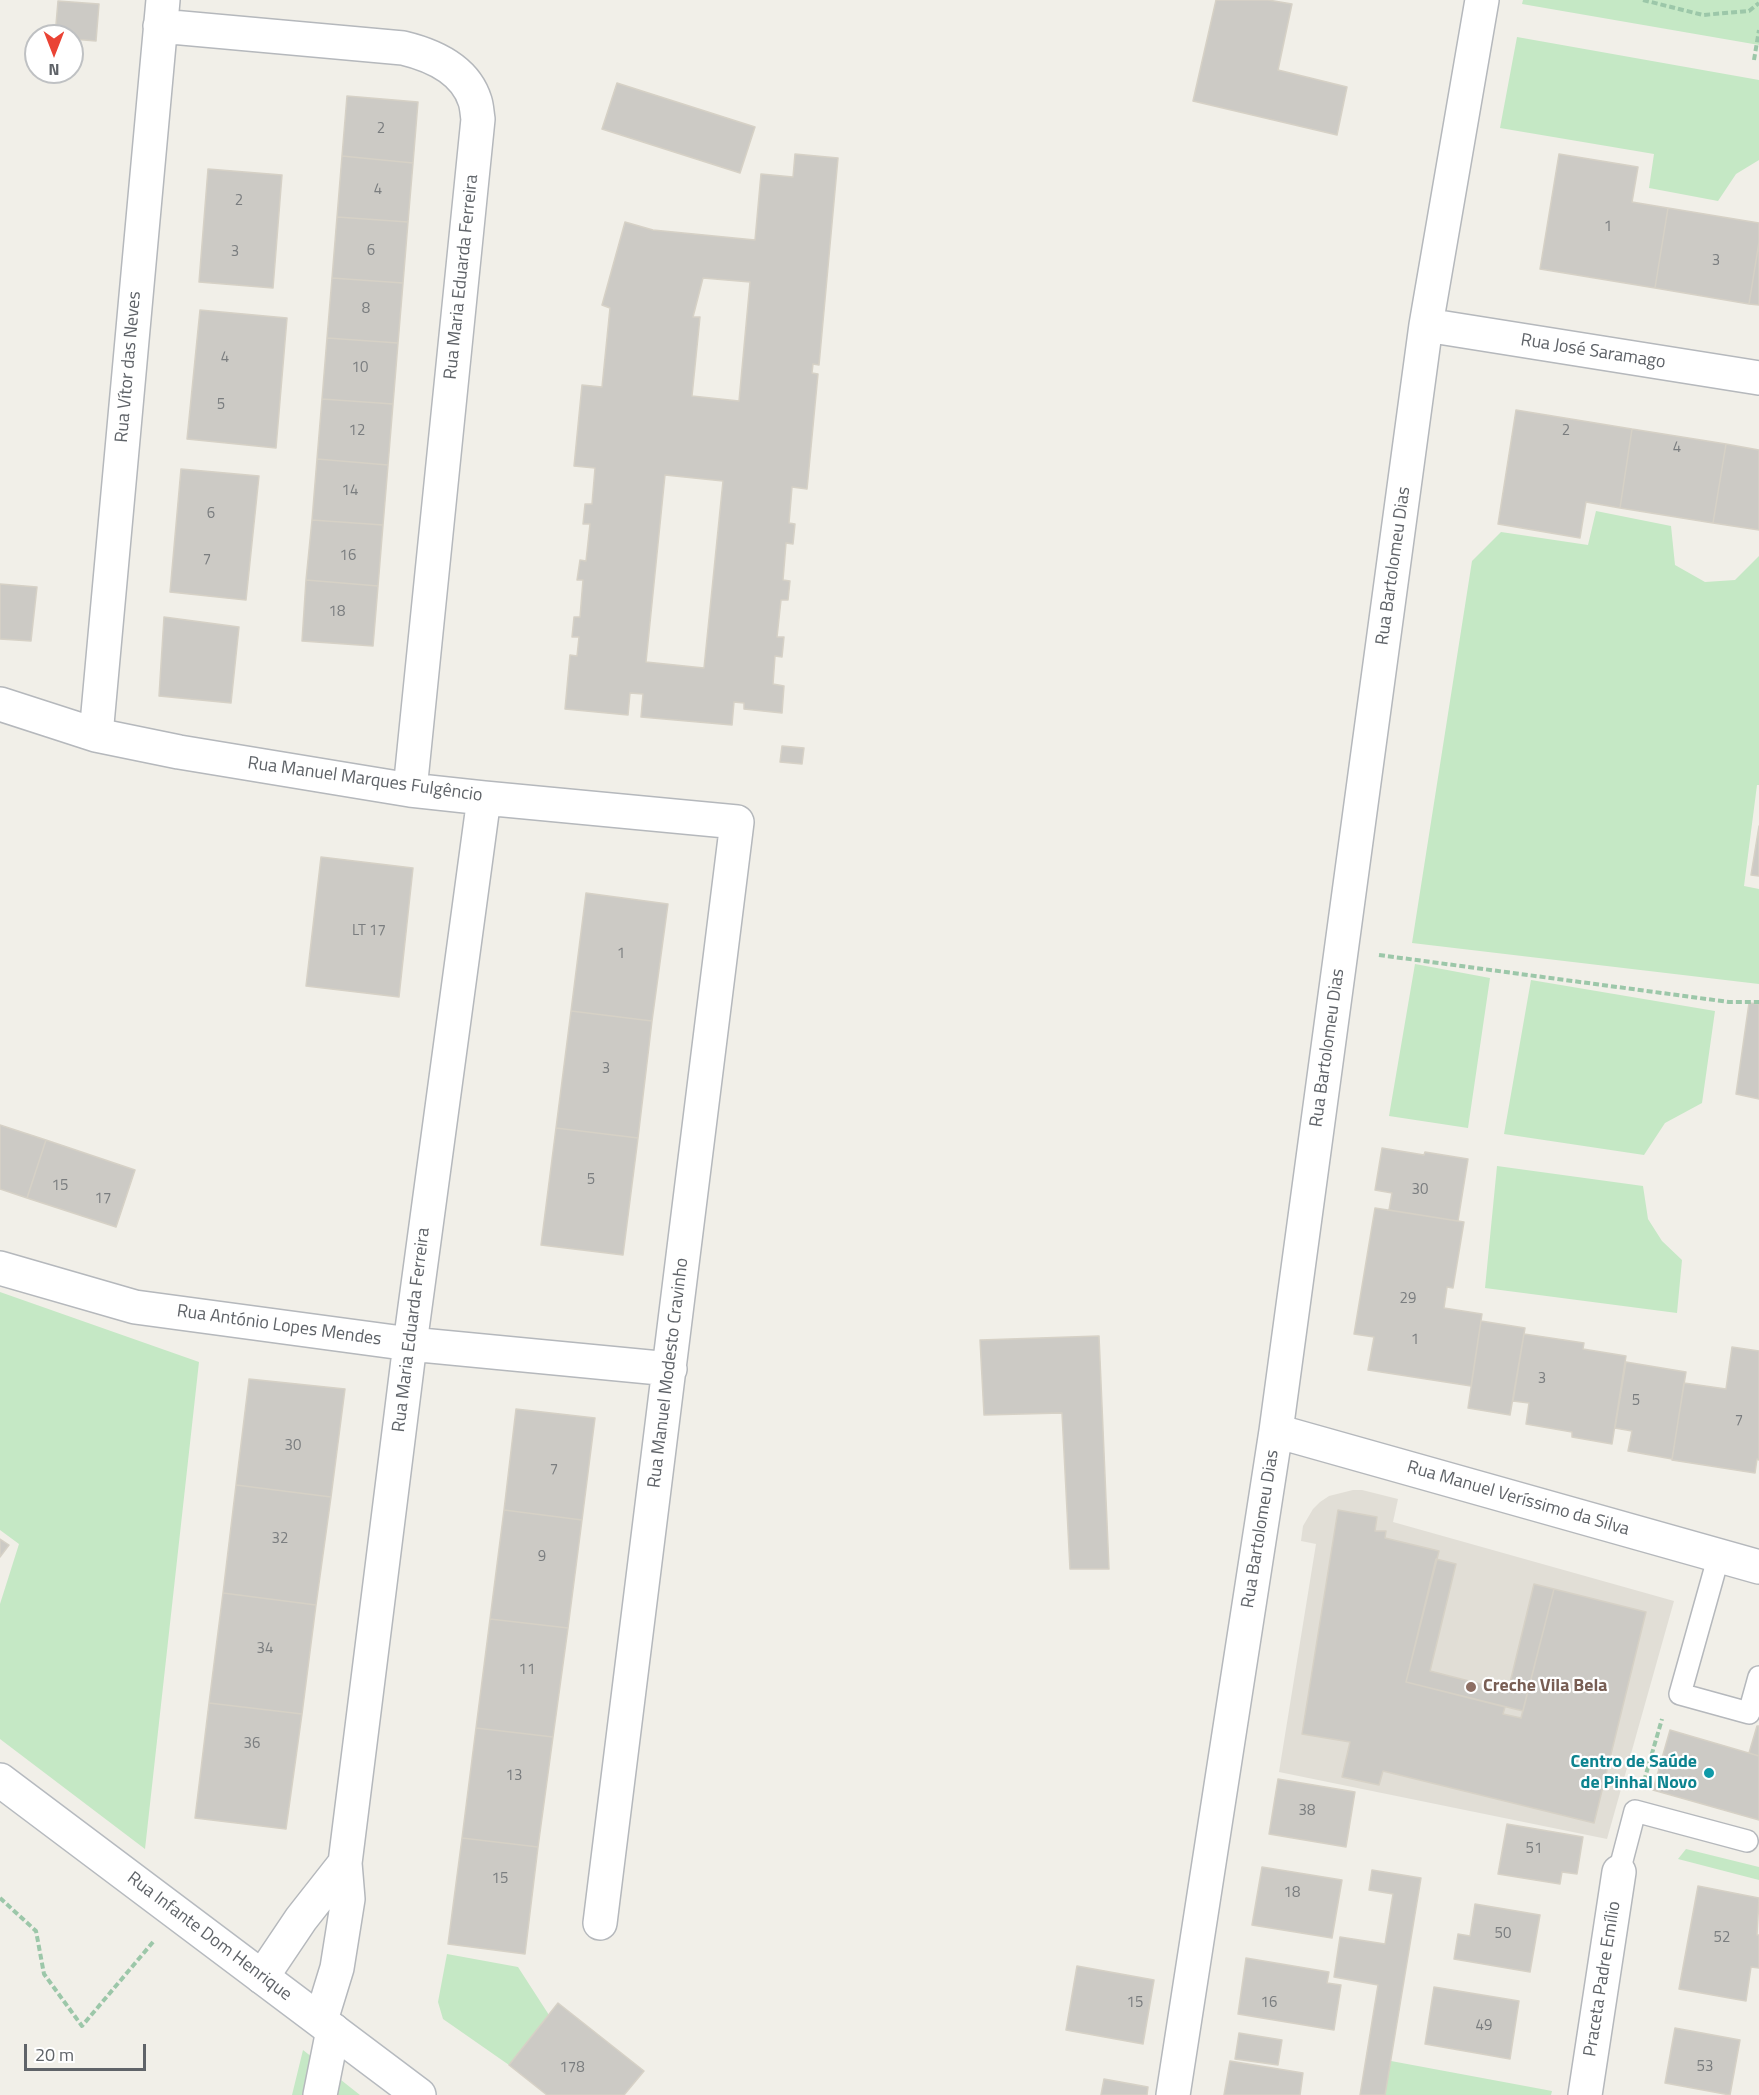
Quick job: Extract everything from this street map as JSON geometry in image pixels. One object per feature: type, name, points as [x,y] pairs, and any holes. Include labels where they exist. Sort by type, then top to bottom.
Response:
[{"type":"street","name":"Rua Bartolomeu Dias","points":[[1173,2095],[1276,1431],[1426,325],[1482,0]]},
{"type":"street","name":"Rua Vítor das Neves","points":[[96,735],[161,13]]},
{"type":"street","name":"Rua Maria Eduarda Ferreira","points":[[161,13],[403,48],[423,53],[444,62],[462,80],[475,100],[478,120],[410,790]]},
{"type":"street","name":"Rua José Saramago","points":[[1426,325],[1759,378]]},
{"type":"street","name":"Rua Manuel Marques Fulgêncio","points":[[0,704],[96,735],[190,754],[410,790],[737,822]]},
{"type":"street","name":"Rua Maria Eduarda Ferreira","points":[[320,2095],[327,2025],[348,1899],[345,1863],[410,1344],[484,798]]},
{"type":"street","name":"Rua Manuel Modesto Cravinho","points":[[600,1923],[737,822]]},
{"type":"street","name":"Rua António Lopes Mendes","points":[[0,1268],[135,1307],[410,1344],[670,1369]]},
{"type":"street","name":"Rua Manuel Veríssimo da Silva","points":[[1276,1431],[1759,1567]]},
{"type":"street","name":"Rua Infante Dom Henrique","points":[[0,1780],[418,2095]]},
{"type":"street","points":[[262,1977],[301,1919],[345,1863]]},
{"type":"street","name":"Praceta Padre Emílio","points":[[1586,2090],[1619,1872]]},
{"type":"lane","points":[[1719,1556],[1680,1694],[1749,1713],[1759,1677]]},
{"type":"lane","points":[[1619,1872],[1635,1811],[1747,1841]]},
{"type":"path","points":[[1643,0],[1703,15],[1749,10],[1759,3]]},
{"type":"path","points":[[1754,60],[1759,30]]},
{"type":"path","points":[[1341,950],[1729,1002],[1759,1002]]},
{"type":"path","points":[[1635,1811],[1663,1716],[1680,1694]]},
{"type":"path","points":[[0,1898],[36,1931],[44,1974],[81,2026],[178,1913]]},
{"type":"shaded area","name":"Creche Vila Bela","points":[[1353,1490],[1398,1499],[1393,1522],[1674,1601],[1607,1839],[1279,1772],[1316,1544],[1301,1541],[1303,1526],[1320,1502],[1329,1496]]},
{"type":"green space","points":[[1523,0],[1759,0],[1759,45],[1522,4]]},
{"type":"green space","points":[[1517,37],[1759,80],[1759,160],[1736,174],[1718,201],[1649,188],[1654,154],[1500,128]]},
{"type":"green space","points":[[1596,511],[1671,526],[1675,565],[1705,582],[1735,580],[1759,556],[1759,785],[1757,785],[1744,886],[1759,889],[1759,984],[1412,943],[1472,561],[1501,532],[1588,545]]},
{"type":"green space","points":[[1415,964],[1490,978],[1468,1128],[1389,1116]]},
{"type":"green space","points":[[1531,980],[1715,1011],[1702,1103],[1665,1123],[1644,1155],[1504,1134]]},
{"type":"green space","points":[[1497,1166],[1643,1186],[1648,1219],[1662,1241],[1682,1260],[1677,1313],[1485,1288]]},
{"type":"green space","points":[[0,1292],[199,1362],[145,1849],[0,1739],[0,1604],[19,1544],[0,1530]]},
{"type":"green space","points":[[1686,1849],[1759,1867],[1759,1880],[1678,1859]]},
{"type":"green space","points":[[447,1954],[518,1967],[549,2015],[509,2065],[443,2019],[438,2002]]},
{"type":"green space","points":[[303,2050],[360,2095],[292,2095]]},
{"type":"green space","points":[[1391,2061],[1552,2091],[1551,2095],[1383,2095]]},
{"type":"building","points":[[1216,0],[1268,0],[1292,4],[1278,70],[1347,87],[1337,135],[1193,101]]},
{"type":"building","points":[[58,1],[99,4],[96,41],[84,40],[84,24],[56,24]]},
{"type":"building","points":[[617,83],[755,127],[740,173],[602,129]]},
{"type":"building","points":[[347,96],[418,102],[413,163],[342,156]]},
{"type":"building","points":[[795,154],[838,158],[819,365],[813,364],[812,373],[818,374],[807,489],[792,487],[789,523],[795,524],[793,544],[786,543],[783,580],[790,581],[788,600],[781,600],[777,637],[784,637],[782,657],[775,656],[773,684],[784,686],[782,713],[744,709],[744,703],[734,702],[732,725],[641,717],[643,694],[630,693],[628,715],[565,709],[570,655],[577,656],[579,637],[572,637],[574,617],[580,617],[583,580],[577,580],[580,560],[586,561],[590,524],[583,524],[585,504],[592,504],[595,468],[574,466],[582,385],[602,387],[610,308],[602,305],[625,222],[653,230],[755,240],[761,174],[793,177]],"holes":[[[703,278],[750,282],[739,401],[692,396],[700,317],[693,317]],[[665,475],[723,481],[704,668],[646,662]]]},
{"type":"building","points":[[1559,154],[1638,167],[1632,202],[1668,208],[1655,288],[1540,269]]},
{"type":"building","points":[[342,156],[413,163],[408,222],[337,217]]},
{"type":"building","points":[[208,169],[282,175],[273,288],[199,282]]},
{"type":"building","points":[[1668,208],[1759,223],[1759,242],[1749,304],[1655,288]]},
{"type":"building","points":[[337,217],[408,222],[403,283],[332,278]]},
{"type":"building","points":[[1759,242],[1759,305],[1749,304]]},
{"type":"building","points":[[332,278],[403,283],[398,343],[327,338]]},
{"type":"building","points":[[200,310],[287,318],[276,448],[187,439]]},
{"type":"building","points":[[327,338],[398,343],[393,404],[322,399]]},
{"type":"building","points":[[322,399],[393,404],[388,465],[317,459]]},
{"type":"building","points":[[1516,410],[1632,429],[1620,508],[1586,502],[1580,538],[1498,524]]},
{"type":"building","points":[[1632,429],[1726,444],[1713,523],[1620,508]]},
{"type":"building","points":[[1726,444],[1759,450],[1759,530],[1713,523]]},
{"type":"building","points":[[317,459],[388,465],[383,525],[312,520]]},
{"type":"building","points":[[181,469],[259,476],[246,600],[170,592]]},
{"type":"building","points":[[312,520],[383,525],[378,586],[306,580]]},
{"type":"building","points":[[306,580],[378,586],[373,646],[302,641]]},
{"type":"building","points":[[0,584],[37,587],[31,641],[0,639]]},
{"type":"building","points":[[164,617],[239,627],[231,703],[159,696]]},
{"type":"building","points":[[782,746],[804,748],[802,764],[780,762]]},
{"type":"building","points":[[1759,826],[1759,876],[1751,875]]},
{"type":"building","points":[[321,857],[413,868],[399,997],[306,986]]},
{"type":"building","points":[[586,893],[668,904],[652,1021],[571,1011]]},
{"type":"building","points":[[1749,1003],[1759,1004],[1759,1099],[1736,1094]]},
{"type":"building","points":[[571,1011],[652,1021],[638,1138],[556,1128]]},
{"type":"building","points":[[0,1125],[46,1140],[27,1198],[0,1189]]},
{"type":"building","points":[[556,1128],[638,1138],[623,1255],[541,1245]]},
{"type":"building","points":[[46,1140],[135,1170],[116,1227],[27,1198]]},
{"type":"building","points":[[1382,1148],[1468,1159],[1458,1221],[1389,1210],[1392,1193],[1375,1190]]},
{"type":"building","points":[[1375,1208],[1464,1222],[1453,1288],[1447,1287],[1444,1308],[1482,1314],[1471,1386],[1368,1370],[1374,1337],[1354,1334]]},
{"type":"building","points":[[1481,1321],[1525,1328],[1510,1415],[1468,1408]]},
{"type":"building","points":[[1524,1334],[1584,1343],[1583,1349],[1626,1356],[1612,1444],[1572,1437],[1572,1432],[1526,1424],[1529,1403],[1513,1401]]},
{"type":"building","points":[[1099,1336],[1109,1569],[1070,1569],[1062,1413],[984,1415],[980,1340]]},
{"type":"building","points":[[1732,1347],[1759,1351],[1759,1460],[1757,1459],[1755,1473],[1672,1460],[1684,1383],[1726,1389]]},
{"type":"building","points":[[1626,1362],[1686,1372],[1672,1459],[1628,1451],[1632,1431],[1615,1428]]},
{"type":"building","points":[[249,1379],[345,1389],[331,1497],[236,1485]]},
{"type":"building","points":[[516,1409],[595,1418],[582,1520],[504,1510]]},
{"type":"building","points":[[236,1485],[331,1497],[316,1605],[223,1593]]},
{"type":"building","points":[[504,1510],[582,1520],[568,1628],[490,1619]]},
{"type":"building","points":[[1338,1510],[1377,1517],[1375,1531],[1386,1531],[1385,1538],[1439,1551],[1406,1682],[1505,1707],[1503,1714],[1521,1718],[1554,1589],[1646,1612],[1594,1823],[1383,1771],[1379,1785],[1342,1777],[1350,1742],[1302,1734]]},
{"type":"building","points":[[0,1539],[9,1545],[0,1557]]},
{"type":"building","points":[[1436,1559],[1456,1564],[1430,1671],[1508,1691],[1534,1584],[1554,1589],[1523,1711],[1406,1682]]},
{"type":"building","points":[[223,1593],[316,1605],[302,1714],[209,1703]]},
{"type":"building","points":[[490,1619],[568,1628],[553,1737],[476,1728]]},
{"type":"building","points":[[209,1703],[302,1714],[286,1829],[195,1818]]},
{"type":"building","points":[[1757,1726],[1759,1726],[1759,1756],[1749,1753]]},
{"type":"building","points":[[476,1728],[553,1737],[538,1847],[462,1838]]},
{"type":"building","name":"Centro de Saúde de Pinhal Novo","points":[[1670,1730],[1759,1756],[1759,1820],[1653,1790]]},
{"type":"building","points":[[1278,1779],[1355,1792],[1346,1847],[1269,1834]]},
{"type":"building","points":[[1507,1824],[1583,1837],[1577,1874],[1562,1872],[1560,1884],[1498,1874]]},
{"type":"building","points":[[462,1838],[538,1847],[525,1954],[448,1944]]},
{"type":"building","points":[[1262,1867],[1342,1880],[1332,1938],[1252,1925]]},
{"type":"building","points":[[1372,1870],[1421,1878],[1385,2095],[1360,2095],[1378,1985],[1334,1977],[1340,1937],[1385,1944],[1393,1894],[1369,1890]]},
{"type":"building","points":[[1698,1886],[1759,1898],[1757,1935],[1759,1935],[1759,1968],[1751,1967],[1746,2001],[1679,1989]]},
{"type":"building","points":[[1475,1904],[1540,1915],[1530,1972],[1454,1959],[1458,1934],[1470,1936]]},
{"type":"building","points":[[1246,1958],[1329,1972],[1327,1983],[1341,1985],[1334,2030],[1238,2014]]},
{"type":"building","points":[[1077,1966],[1154,1980],[1143,2044],[1066,2030]]},
{"type":"building","points":[[1434,1987],[1519,2001],[1510,2059],[1425,2044]]},
{"type":"building","points":[[558,2003],[644,2071],[624,2095],[547,2095],[509,2065]]},
{"type":"building","points":[[1675,2028],[1740,2040],[1730,2095],[1665,2083]]},
{"type":"building","points":[[1239,2033],[1282,2040],[1278,2065],[1235,2059]]},
{"type":"building","points":[[1230,2061],[1303,2073],[1300,2095],[1224,2095]]},
{"type":"building","points":[[1104,2079],[1148,2087],[1147,2095],[1101,2095]]},
{"type":"place","name":"Creche Vila Bela","points":[[1471,1687]]},
{"type":"place","name":"Centro de Saúde de Pinhal Novo","points":[[1709,1773]]}]
